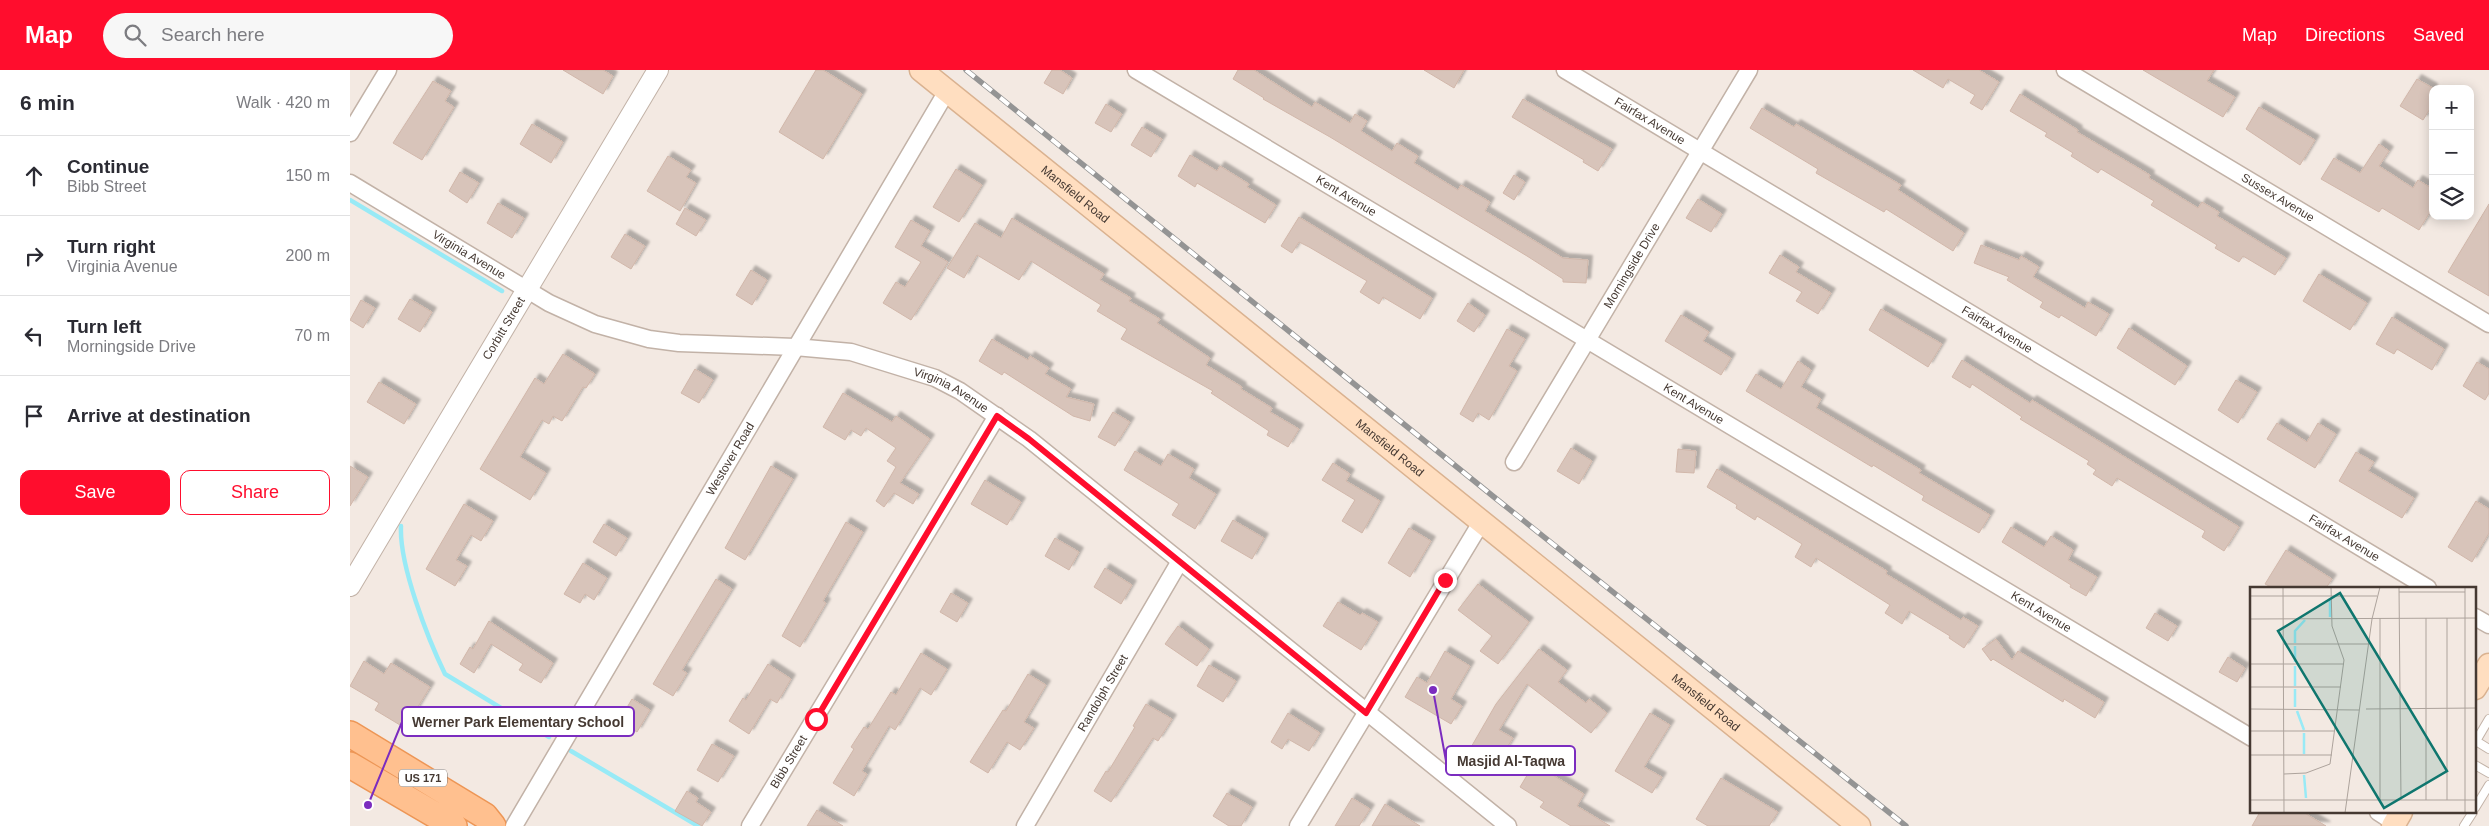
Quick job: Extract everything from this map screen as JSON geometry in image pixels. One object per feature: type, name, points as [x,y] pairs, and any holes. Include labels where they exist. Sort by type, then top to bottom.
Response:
[{"type":"main road","name":"Mansfield Road","points":[[921,70],[1860,826]]},
{"type":"main road","points":[[2476,686],[2489,665]]},
{"type":"main road","name":"US 171","points":[[350,734],[484,816],[493,826]]},
{"type":"main road","name":"US 171","points":[[350,765],[454,826]]},
{"type":"street","points":[[350,132],[388,70]]},
{"type":"street","name":"Corbitt Street","points":[[350,586],[658,70]]},
{"type":"street","name":"Kent Avenue","points":[[1136,70],[2250,737]]},
{"type":"street","name":"Fairfax Avenue","points":[[1565,70],[2426,587]]},
{"type":"street","name":"Morningside Drive","points":[[1514,462],[1749,70]]},
{"type":"street","name":"Sussex Avenue","points":[[2065,70],[2489,324]]},
{"type":"street","name":"Westover Road","points":[[514,826],[795,347],[948,91]]},
{"type":"street","name":"Virginia Avenue","points":[[350,183],[549,304],[595,324],[649,339],[710,346],[795,347],[835,350],[893,364],[935,378],[960,391],[1029,439],[1508,826]]},
{"type":"street","name":"Bibb Street","points":[[750,826],[997,416]]},
{"type":"street","points":[[1298,826],[1482,521]]},
{"type":"street","name":"Randolph Street","points":[[1025,826],[1180,561]]},
{"type":"street","points":[[2476,618],[2489,625]]},
{"type":"lane","points":[[2489,719],[2476,741],[2489,749]]},
{"type":"lane","points":[[2476,766],[2489,774]]},
{"type":"lane","points":[[2476,806],[2489,785]]},
{"type":"lane","points":[[2464,826],[2471,814]]},
{"type":"building","points":[[563,70],[603,70],[613,76],[603,94]]},
{"type":"building","points":[[816,70],[823,70],[862,94],[823,159],[779,132]]},
{"type":"building","points":[[1052,70],[1060,70],[1072,78],[1063,94],[1044,83]]},
{"type":"building","points":[[1238,70],[1254,70],[1312,107],[1315,102],[1350,123],[1355,114],[1367,121],[1361,131],[1392,151],[1397,143],[1418,156],[1414,163],[1458,190],[1461,185],[1490,202],[1485,211],[1563,258],[1588,260],[1586,283],[1563,282],[1563,279],[1527,256],[1330,137],[1263,99],[1233,79]]},
{"type":"building","points":[[1424,70],[1464,70],[1454,88]]},
{"type":"building","points":[[1913,70],[1979,70],[1999,82],[1982,110],[1970,103],[1975,95],[1948,79],[1943,88]]},
{"type":"building","points":[[2143,70],[2214,70],[2207,81],[2235,97],[2223,117]]},
{"type":"building","points":[[2417,79],[2429,86],[2429,110],[2423,120],[2400,106]]},
{"type":"building","points":[[433,81],[451,91],[445,101],[454,107],[422,160],[393,143]]},
{"type":"building","points":[[2020,94],[2078,130],[2077,132],[2150,175],[2149,178],[2198,208],[2202,202],[2219,212],[2217,216],[2286,258],[2275,275],[2243,256],[2239,262],[2215,248],[2217,245],[2151,205],[2154,201],[2101,169],[2098,173],[2071,156],[2073,153],[2045,136],[2047,133],[2010,111]]},
{"type":"building","points":[[1523,99],[1612,149],[1598,171],[1583,162],[1584,160],[1512,117]]},
{"type":"building","points":[[1106,104],[1122,114],[1111,132],[1095,123]]},
{"type":"building","points":[[2259,107],[2315,140],[2300,165],[2246,129]]},
{"type":"building","points":[[1762,108],[1794,127],[1796,124],[1901,185],[1898,190],[1964,233],[1953,251],[1886,209],[1884,212],[1816,173],[1818,169],[1750,128]]},
{"type":"building","points":[[532,124],[563,142],[551,163],[520,144]]},
{"type":"building","points":[[1142,127],[1162,139],[1151,157],[1131,145]]},
{"type":"building","points":[[2379,144],[2389,151],[2379,166],[2413,188],[2418,180],[2429,187],[2429,214],[2419,230],[2382,208],[2379,212],[2321,179],[2334,158],[2360,173]]},
{"type":"building","points":[[1190,155],[1217,171],[1220,166],[1249,184],[1247,187],[1276,205],[1265,223],[1197,183],[1195,187],[1178,176]]},
{"type":"building","points":[[668,156],[691,170],[686,177],[696,183],[680,211],[647,191]]},
{"type":"building","points":[[956,169],[982,185],[959,222],[933,207]]},
{"type":"building","points":[[460,172],[479,183],[467,203],[449,191]]},
{"type":"building","points":[[1514,175],[1525,182],[1514,200],[1503,193]]},
{"type":"building","points":[[1698,199],[1722,214],[1711,232],[1686,218]]},
{"type":"building","points":[[498,203],[524,218],[512,238],[487,223]]},
{"type":"building","points":[[2489,204],[2489,296],[2448,272]]},
{"type":"building","points":[[685,208],[706,220],[696,236],[676,224]]},
{"type":"building","points":[[1299,217],[1432,298],[1420,319],[1383,297],[1379,304],[1360,292],[1367,281],[1309,247],[1299,242],[1292,253],[1281,246]]},
{"type":"building","points":[[1012,218],[1104,274],[1100,280],[1131,298],[1129,301],[1160,319],[1157,323],[1210,358],[1206,365],[1272,408],[1270,412],[1299,429],[1288,447],[1267,435],[1269,431],[1211,393],[1213,391],[1121,339],[1127,329],[1097,311],[1101,305],[1031,261],[1019,280],[977,255],[964,278],[947,268],[975,223],[1001,238]]},
{"type":"building","points":[[911,220],[930,231],[921,246],[948,262],[911,320],[883,303],[896,282],[905,287],[921,262],[895,247]]},
{"type":"building","points":[[625,234],[645,246],[631,269],[611,257]]},
{"type":"building","points":[[1981,245],[2019,260],[2021,256],[2039,267],[2033,277],[2085,308],[2088,302],[2109,314],[2096,336],[2061,315],[2059,318],[2040,307],[2043,302],[2007,280],[2009,277],[1974,263]]},
{"type":"building","points":[[1780,255],[1799,267],[1796,272],[1831,293],[1818,314],[1796,301],[1802,292],[1769,273]]},
{"type":"building","points":[[751,270],[767,280],[752,305],[736,295]]},
{"type":"building","points":[[2319,274],[2367,303],[2350,330],[2303,301]]},
{"type":"building","points":[[410,299],[432,312],[420,332],[398,319]]},
{"type":"building","points":[[361,300],[375,308],[363,328],[350,320]]},
{"type":"building","points":[[1468,303],[1485,315],[1474,332],[1457,321]]},
{"type":"building","points":[[1881,309],[1942,344],[1928,367],[1869,330]]},
{"type":"building","points":[[1681,315],[1709,332],[1703,341],[1731,358],[1721,375],[1665,341]]},
{"type":"building","points":[[2392,317],[2444,349],[2432,370],[2397,349],[2394,354],[2376,344]]},
{"type":"building","points":[[2129,328],[2187,366],[2175,385],[2117,348]]},
{"type":"building","points":[[1507,329],[1525,339],[1509,366],[1517,371],[1489,420],[1478,413],[1473,422],[1460,414]]},
{"type":"building","points":[[992,339],[1028,360],[1030,356],[1049,368],[1045,374],[1071,389],[1066,397],[1094,404],[1090,421],[1073,416],[1004,372],[1002,375],[979,361]]},
{"type":"building","points":[[563,354],[595,374],[586,388],[583,387],[562,421],[553,416],[549,424],[542,420],[520,457],[546,473],[530,500],[480,469],[535,378],[544,384]]},
{"type":"building","points":[[1962,360],[2030,403],[2032,400],[2239,527],[2224,551],[2202,537],[2205,531],[2117,478],[2112,486],[2093,474],[2096,470],[2087,464],[2089,461],[2020,419],[2022,417],[1972,384],[1970,388],[1952,377]]},
{"type":"building","points":[[1798,361],[1811,370],[1801,387],[1821,399],[1816,408],[1921,470],[1919,473],[1990,515],[1979,533],[1922,500],[1924,496],[1746,391],[1756,374],[1781,389]]},
{"type":"building","points":[[2477,362],[2489,369],[2489,393],[2485,400],[2463,386]]},
{"type":"building","points":[[695,369],[713,380],[699,403],[681,393]]},
{"type":"building","points":[[2236,380],[2257,392],[2238,423],[2218,410]]},
{"type":"building","points":[[379,382],[416,404],[404,424],[367,402]]},
{"type":"building","points":[[843,393],[892,422],[896,416],[930,439],[900,483],[919,494],[913,504],[894,493],[884,507],[876,501],[896,467],[887,461],[896,448],[866,428],[861,436],[851,430],[845,440],[823,427]]},
{"type":"building","points":[[1113,412],[1130,422],[1115,446],[1098,437]]},
{"type":"building","points":[[2277,423],[2307,442],[2318,423],[2336,434],[2315,468],[2267,439]]},
{"type":"building","points":[[1571,448],[1592,461],[1579,484],[1557,471]]},
{"type":"building","points":[[1678,449],[1696,451],[1694,473],[1676,472]]},
{"type":"building","points":[[1135,451],[1161,466],[1168,454],[1194,469],[1189,478],[1216,494],[1195,529],[1172,515],[1179,504],[1124,470]]},
{"type":"building","points":[[2356,452],[2374,462],[2368,471],[2414,498],[2402,518],[2339,481]]},
{"type":"building","points":[[1333,463],[1350,474],[1346,481],[1380,501],[1362,533],[1342,521],[1355,500],[1322,480]]},
{"type":"building","points":[[350,466],[368,477],[350,506]]},
{"type":"building","points":[[771,466],[793,479],[745,560],[725,548]]},
{"type":"building","points":[[1717,469],[1887,571],[1886,574],[1961,620],[1963,617],[1978,626],[1964,648],[1949,638],[1950,636],[1909,611],[1902,624],[1885,613],[1890,605],[1816,558],[1811,567],[1795,557],[1802,544],[1757,516],[1755,520],[1736,508],[1737,505],[1707,487]]},
{"type":"building","points":[[985,480],[1021,502],[1007,525],[971,504]]},
{"type":"building","points":[[2476,501],[2489,509],[2489,533],[2472,562],[2448,547]]},
{"type":"building","points":[[464,504],[493,521],[481,541],[471,535],[456,560],[467,566],[455,586],[426,569]]},
{"type":"building","points":[[1233,520],[1264,538],[1252,559],[1221,541]]},
{"type":"building","points":[[846,522],[863,532],[823,601],[826,603],[800,647],[782,636]]},
{"type":"building","points":[[604,524],[627,538],[616,556],[593,542]]},
{"type":"building","points":[[2011,527],[2044,547],[2051,536],[2073,550],[2068,560],[2097,577],[2086,596],[2002,542]]},
{"type":"building","points":[[1409,528],[1431,541],[1410,577],[1388,563]]},
{"type":"building","points":[[1055,538],[1079,552],[1069,570],[1045,556]]},
{"type":"building","points":[[2286,550],[2332,579],[2327,587],[2271,587],[2265,584]]},
{"type":"building","points":[[583,563],[607,578],[594,600],[585,594],[580,603],[564,594]]},
{"type":"building","points":[[1105,568],[1132,585],[1121,604],[1094,587]]},
{"type":"building","points":[[716,579],[732,589],[682,670],[687,673],[673,696],[653,684]]},
{"type":"building","points":[[1478,584],[1529,622],[1498,664],[1480,651],[1492,636],[1458,610]]},
{"type":"building","points":[[951,593],[968,603],[957,622],[940,612]]},
{"type":"building","points":[[1338,602],[1360,615],[1362,613],[1378,622],[1361,650],[1323,626]]},
{"type":"building","points":[[2155,613],[2177,626],[2168,641],[2146,628]]},
{"type":"building","points":[[489,621],[553,663],[541,683],[519,670],[523,664],[491,644],[474,673],[460,664],[470,647],[473,649]]},
{"type":"building","points":[[1178,626],[1209,649],[1197,666],[1165,644]]},
{"type":"building","points":[[1996,639],[2012,660],[2018,651],[2104,702],[2095,718],[2064,699],[2063,702],[1993,659],[1991,661],[1982,649]]},
{"type":"building","points":[[1539,649],[1567,670],[1558,682],[1586,703],[1589,699],[1607,713],[1591,733],[1527,684],[1499,730],[1513,738],[1496,765],[1470,749],[1496,704]]},
{"type":"building","points":[[1445,651],[1470,666],[1451,699],[1462,706],[1451,724],[1405,697],[1417,677],[1427,683]]},
{"type":"building","points":[[921,653],[947,669],[931,695],[920,688],[895,730],[889,726],[862,771],[867,774],[854,796],[833,783],[854,749],[851,747],[864,727],[868,729],[891,692],[896,695]]},
{"type":"building","points":[[2228,657],[2245,668],[2237,682],[2219,672]]},
{"type":"building","points":[[364,661],[384,674],[391,663],[430,687],[405,728],[375,710],[379,703],[350,686]]},
{"type":"building","points":[[768,664],[791,679],[777,703],[770,699],[749,734],[729,721],[743,698],[746,700]]},
{"type":"building","points":[[1209,665],[1236,681],[1223,702],[1197,686]]},
{"type":"building","points":[[1028,674],[1046,685],[1024,722],[1034,728],[1020,750],[1007,742],[988,773],[970,762],[1003,710],[1006,711]]},
{"type":"building","points":[[632,699],[650,710],[637,732],[619,721]]},
{"type":"building","points":[[1146,704],[1172,719],[1158,741],[1153,738],[1111,802],[1094,791],[1106,771],[1108,772],[1135,727],[1133,726]]},
{"type":"building","points":[[1288,713],[1320,733],[1309,751],[1288,739],[1282,749],[1271,742]]},
{"type":"building","points":[[1650,713],[1670,725],[1644,767],[1662,777],[1652,793],[1615,771]]},
{"type":"building","points":[[712,744],[734,756],[718,782],[697,770]]},
{"type":"building","points":[[1540,754],[1557,764],[1551,774],[1584,794],[1577,806],[1610,826],[1571,826],[1540,807],[1544,802],[1520,787]]},
{"type":"building","points":[[1721,778],[1778,812],[1769,826],[1708,826],[1696,819]]},
{"type":"building","points":[[687,791],[698,798],[696,802],[711,812],[702,826],[675,811]]},
{"type":"building","points":[[1227,793],[1252,807],[1241,826],[1229,826],[1213,816]]},
{"type":"building","points":[[1352,798],[1370,809],[1359,826],[1335,826]]},
{"type":"building","points":[[1385,804],[1420,826],[1372,826]]},
{"type":"building","points":[[817,810],[843,826],[807,826]]},
{"type":"building","points":[[2259,814],[2306,814],[2326,826],[2252,826]]},
{"type":"waterway","points":[[350,200],[502,291]]},
{"type":"waterway","points":[[401,526],[405,561],[410,581],[423,622],[445,674],[549,737]]},
{"type":"waterway","points":[[571,751],[698,826]]},
{"type":"railway","points":[[966,70],[1494,497],[1906,826]]},
{"type":"place","name":"Masjid Al-Taqwa","points":[[1433,690]]},
{"type":"place","name":"Werner Park Elementary School","points":[[368,805]]},
{"type":"route","points":[[816,719],[997,416],[1029,439],[1366,713],[1445,580]]}]
